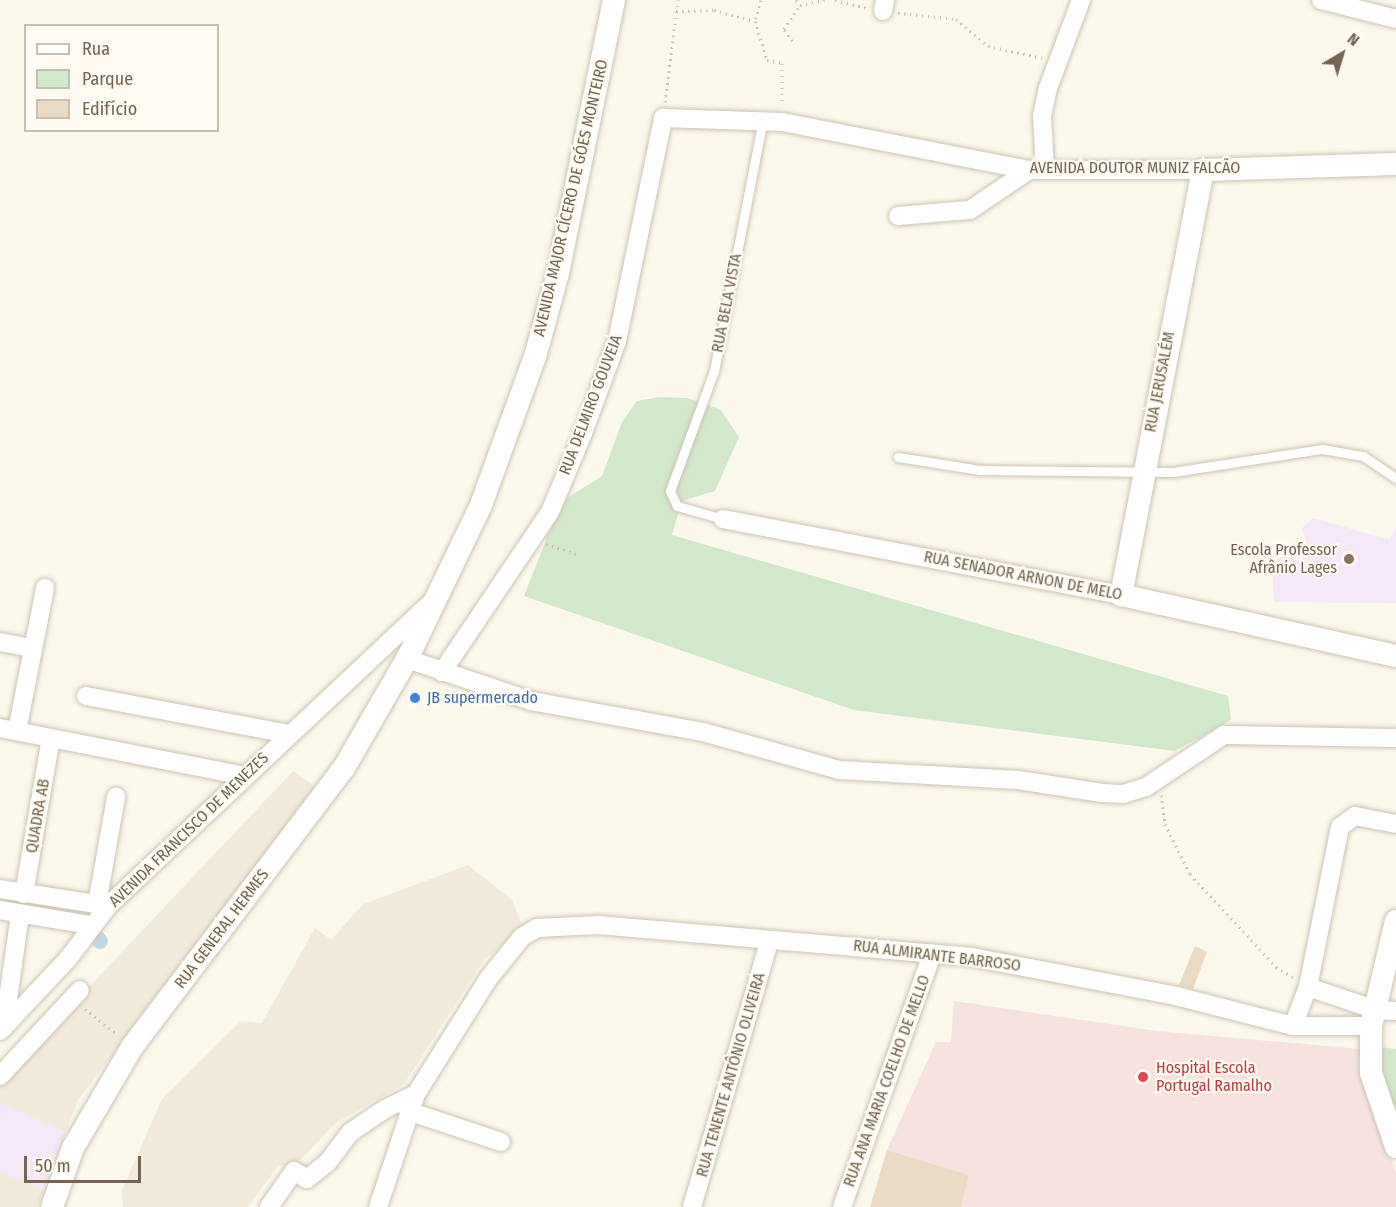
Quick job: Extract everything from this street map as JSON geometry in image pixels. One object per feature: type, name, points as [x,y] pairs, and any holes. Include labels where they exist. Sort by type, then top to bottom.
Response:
[{"type":"street","name":"AVENIDA MAJOR CÍCERO DE GÓES MONTEIRO","points":[[408,654],[481,505],[535,357],[566,239],[614,0]]},
{"type":"street","points":[[898,216],[970,210],[1037,170],[1042,116],[1055,61],[1082,0]]},
{"type":"street","points":[[1321,0],[1396,19]]},
{"type":"street","name":"AVENIDA DOUTOR MUNIZ FALCÃO","points":[[663,118],[782,122],[862,134],[1037,170],[1203,170],[1396,164]]},
{"type":"street","name":"RUA DELMIRO GOUVEIA","points":[[442,672],[550,512],[617,341],[663,118]]},
{"type":"street","name":"RUA JERUSALÉM","points":[[1121,595],[1142,470],[1203,170]]},
{"type":"street","name":"RUA SENADOR ARNON DE MELO","points":[[723,519],[1121,595],[1396,656]]},
{"type":"street","points":[[45,588],[32,648],[9,730],[244,776]]},
{"type":"street","name":"AVENIDA FRANCISCO DE MENEZES","points":[[2,1029],[66,960],[103,905],[169,852],[244,776],[389,639],[433,601]]},
{"type":"street","points":[[389,639],[408,654],[442,672],[531,701],[703,732],[839,770],[984,777],[1123,794],[1160,780],[1224,735],[1396,738]]},
{"type":"street","points":[[0,642],[32,648]]},
{"type":"street","name":"RUA GENERAL HERMES","points":[[52,1207],[73,1148],[132,1047],[344,768],[408,654]]},
{"type":"street","points":[[86,696],[289,734]]},
{"type":"street","name":"QUADRA AB","points":[[24,894],[51,738]]},
{"type":"street","points":[[0,889],[103,905],[116,796]]},
{"type":"street","points":[[1293,1026],[1308,987],[1340,827],[1355,816],[1396,824]]},
{"type":"street","points":[[0,910],[91,925]]},
{"type":"street","points":[[2,1029],[20,914]]},
{"type":"street","points":[[1396,921],[1371,1072],[1396,1147]]},
{"type":"street","name":"RUA ALMIRANTE BARROSO","points":[[416,1094],[447,1041],[509,951],[537,928],[553,925],[598,925],[770,942],[843,945],[932,954],[1092,979],[1293,1026],[1381,1016]]},
{"type":"street","name":"RUA TENENTE ANTÔNIO OLIVEIRA","points":[[692,1207],[770,942]]},
{"type":"street","name":"RUA ANA MARIA COELHO DE MELLO","points":[[842,1207],[932,954]]},
{"type":"street","points":[[1308,987],[1381,1016]]},
{"type":"street","points":[[0,1075],[76,994]]},
{"type":"street","points":[[378,1207],[408,1111],[416,1094]]},
{"type":"street","points":[[269,1207],[294,1171],[307,1179],[316,1168],[328,1162],[351,1132],[385,1109],[416,1094]]},
{"type":"street","points":[[408,1111],[501,1142]]},
{"type":"lane","name":"RUA BELA VISTA","points":[[673,480],[714,371],[763,120]]},
{"type":"lane","points":[[898,457],[980,471],[1142,470],[1180,472],[1322,449],[1363,456],[1396,478]]},
{"type":"lane","name":"RUA SENADOR ARNON DE MELO","points":[[673,480],[670,497],[677,507],[723,519]]},
{"type":"path","points":[[663,118],[678,0]]},
{"type":"path","points":[[761,0],[755,21],[767,60],[782,63],[782,122]]},
{"type":"path","points":[[796,0],[800,5]]},
{"type":"path","points":[[792,41],[784,29],[800,5],[825,0]]},
{"type":"path","points":[[835,0],[884,6],[956,20],[988,46],[1055,61]]},
{"type":"path","points":[[676,10],[714,10],[755,21]]},
{"type":"path","points":[[532,539],[579,555]]},
{"type":"path","points":[[1160,780],[1165,824],[1190,873],[1276,967],[1308,987]]},
{"type":"path","points":[[76,994],[132,1047]]},
{"type":"shaded area","name":"Escola Professor Afrânio Lages","points":[[1313,518],[1390,540],[1396,525],[1396,603],[1274,602],[1272,562],[1285,556],[1301,562],[1308,546],[1302,528]]},
{"type":"shaded area","points":[[293,771],[317,788],[78,1100],[37,1207],[0,1207],[0,1081]]},
{"type":"shaded area","points":[[468,865],[512,900],[523,927],[484,960],[404,1084],[336,1123],[296,1164],[278,1166],[248,1207],[123,1207],[122,1190],[162,1099],[241,1021],[262,1023],[315,928],[331,940],[363,904]]},
{"type":"shaded area","name":"Hospital Escola Portugal Ramalho","points":[[954,1001],[1157,1031],[1361,1049],[1370,1104],[1396,1172],[1396,1207],[961,1207],[968,1175],[887,1150],[936,1042],[951,1042]]},
{"type":"shaded area","points":[[0,1103],[65,1131],[43,1190],[0,1172]]},
{"type":"green space","points":[[659,397],[687,398],[720,409],[739,437],[715,491],[682,501],[672,535],[1228,696],[1231,720],[1175,751],[854,710],[524,596],[561,502],[602,476],[622,422],[637,401]]},
{"type":"green space","points":[[1380,1047],[1396,1049],[1396,1111],[1382,1073]]},
{"type":"building","points":[[1195,946],[1207,952],[1193,989],[1179,985]]},
{"type":"building","points":[[887,1150],[969,1175],[961,1207],[870,1207]]},
{"type":"waterway","points":[[91,933],[100,941]]},
{"type":"place","name":"Escola Professor Afrânio Lages","points":[[1349,559]]},
{"type":"place","name":"JB supermercado","points":[[415,698]]},
{"type":"place","name":"Hospital Escola Portugal Ramalho","points":[[1143,1077]]}]
